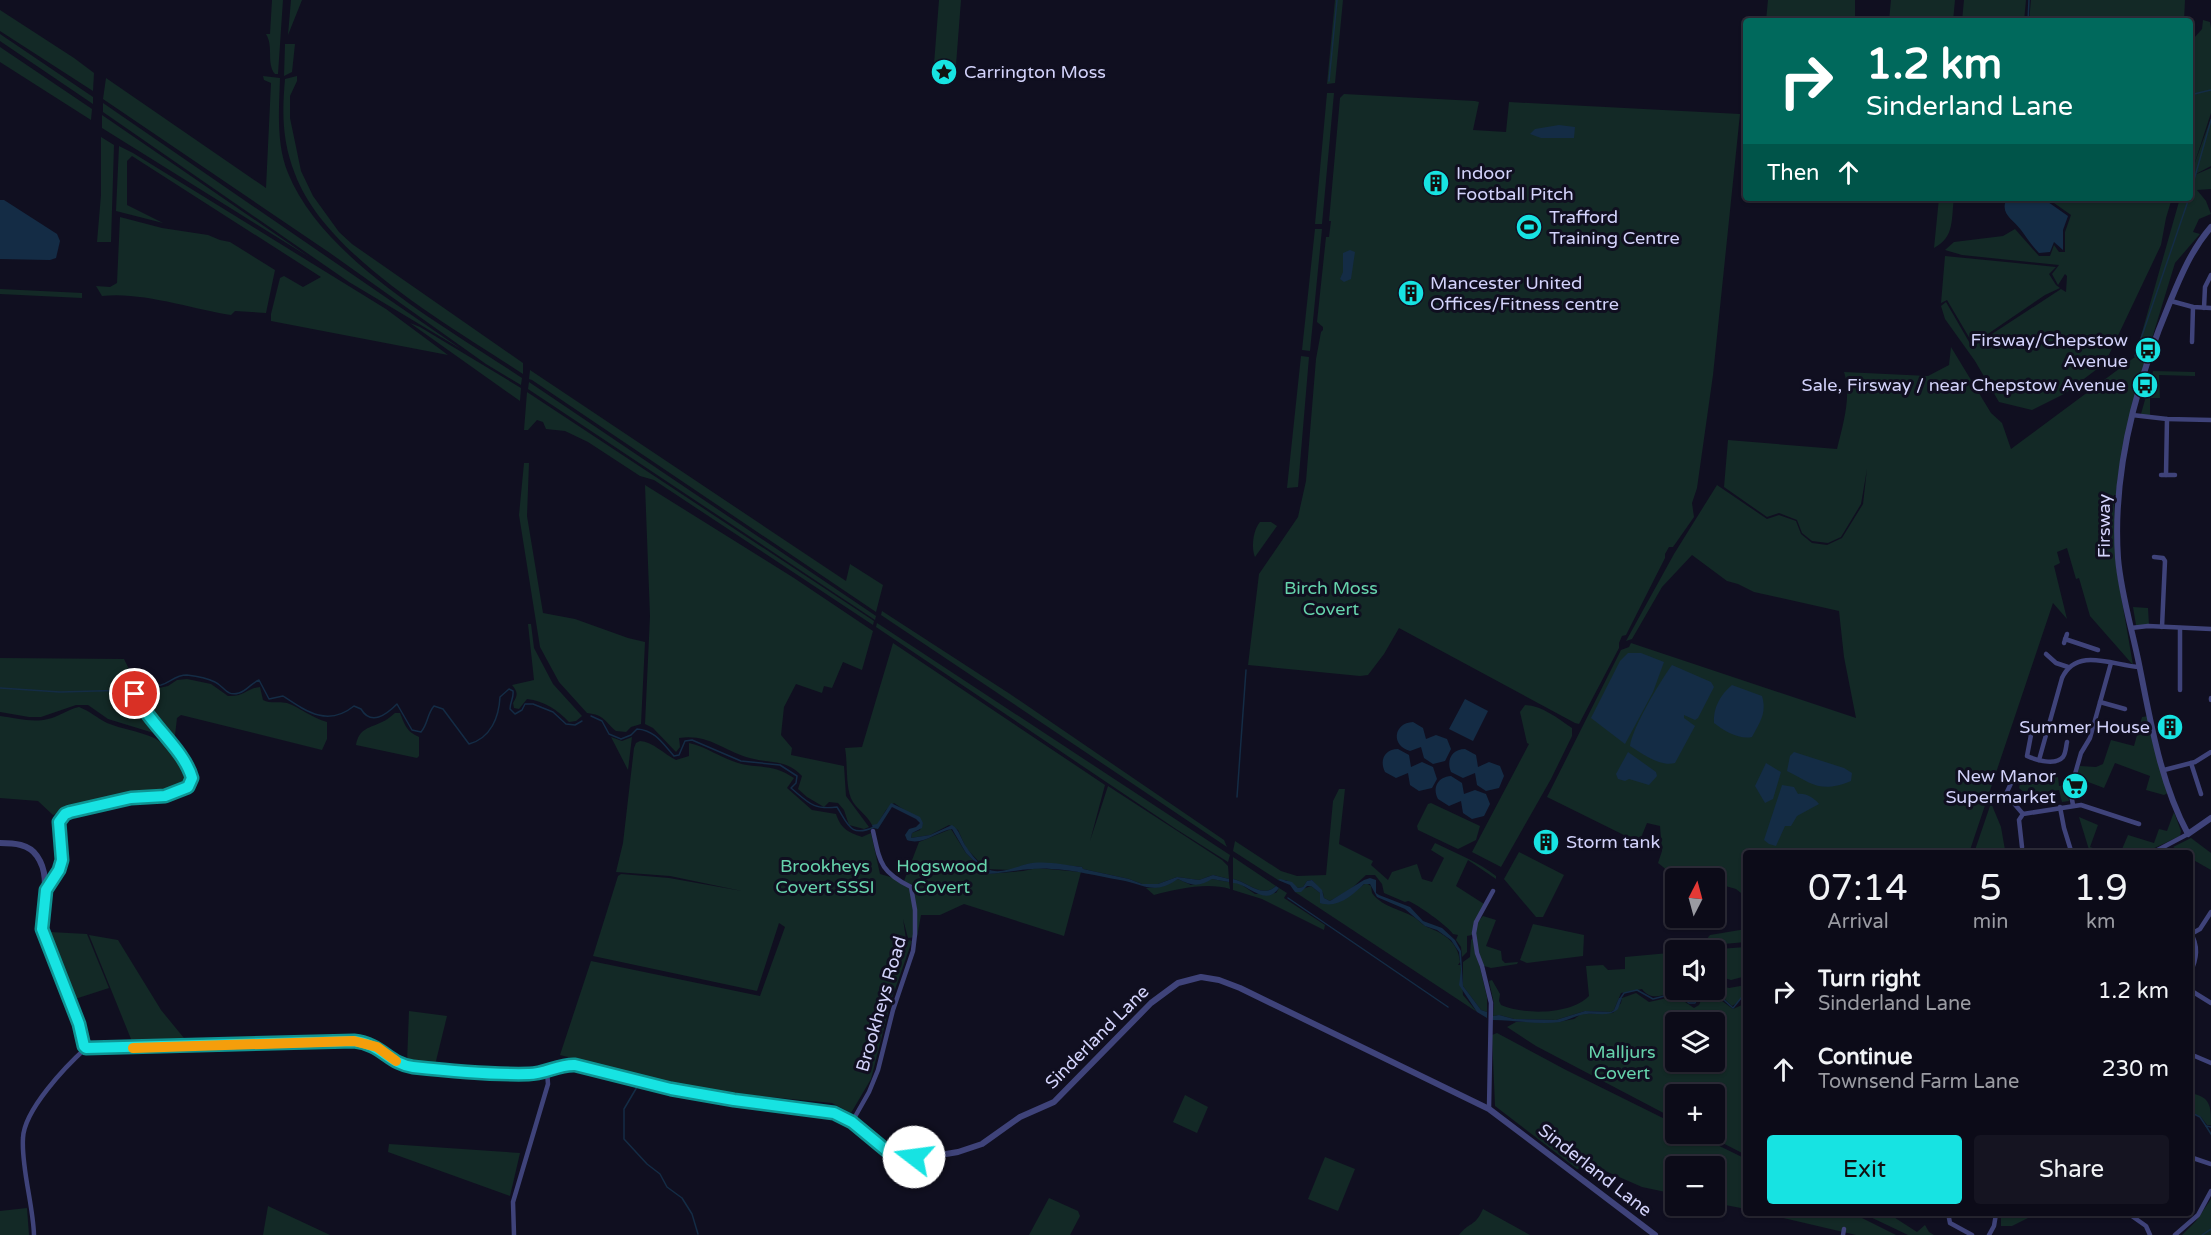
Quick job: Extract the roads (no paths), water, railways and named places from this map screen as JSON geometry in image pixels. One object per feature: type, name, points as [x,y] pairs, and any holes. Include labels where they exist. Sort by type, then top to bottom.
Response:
[{"type":"street","name":"Firsway","points":[[2188,834],[2172,798],[2145,697],[2120,579],[2117,512],[2123,459],[2132,415],[2148,358],[2190,257],[2211,227]]},
{"type":"street","points":[[2204,308],[2205,287],[2211,275]]},
{"type":"street","points":[[2171,301],[2193,307],[2211,308]]},
{"type":"street","points":[[2192,342],[2193,307]]},
{"type":"street","points":[[2132,415],[2211,420]]},
{"type":"street","points":[[2167,419],[2163,475],[2175,475]]},
{"type":"street","points":[[2154,557],[2163,558],[2164,561],[2162,627]]},
{"type":"street","points":[[2131,628],[2211,629]]},
{"type":"street","points":[[2180,628],[2180,690]]},
{"type":"street","points":[[2066,639],[2095,650],[2089,658]]},
{"type":"street","points":[[2046,654],[2056,663],[2068,667]]},
{"type":"street","points":[[2039,760],[2062,678],[2068,667],[2089,658],[2140,668]]},
{"type":"street","points":[[2073,805],[2068,783],[2076,774],[2081,753],[2090,738],[2110,663]]},
{"type":"street","points":[[46,890],[61,864],[59,822],[65,814],[131,798],[165,796],[182,790],[191,782],[191,774],[183,759],[145,713],[135,694],[133,684]]},
{"type":"street","points":[[2100,702],[2122,707]]},
{"type":"street","points":[[2028,733],[2031,735],[2027,756],[2039,760],[2052,762],[2061,759],[2067,742]]},
{"type":"street","points":[[2164,770],[2200,760],[2211,752]]},
{"type":"street","points":[[2190,763],[2201,794]]},
{"type":"street","points":[[2014,777],[2003,795],[2023,814]]},
{"type":"street","points":[[2022,848],[2019,820],[2023,814],[2073,805],[2093,807],[2139,824]]},
{"type":"street","points":[[2060,807],[2071,850]]},
{"type":"street","points":[[2158,850],[2188,834],[2211,818]]},
{"type":"street","name":"Brookheys Road","points":[[852,1122],[878,1070],[893,1010],[913,951],[915,934],[915,910],[911,887],[885,870],[881,864],[873,831]]},
{"type":"street","points":[[0,843],[29,847],[37,855],[42,865],[46,890],[42,929],[86,1048],[71,1060],[56,1078],[31,1114],[24,1129],[23,1146],[34,1235]]},
{"type":"street","points":[[1490,1109],[1491,1008],[1474,944],[1474,933],[1476,922],[1493,891]]},
{"type":"street","points":[[2193,932],[2200,929],[2211,912]]},
{"type":"street","points":[[2193,938],[2196,953],[2193,963]]},
{"type":"street","name":"Sinderland Lane","points":[[86,1048],[354,1041],[377,1047],[398,1062],[409,1066],[518,1074],[547,1071],[566,1065],[580,1066],[671,1089],[834,1113],[852,1122],[879,1146],[902,1156],[920,1157],[946,1154],[982,1144],[1020,1117],[1059,1098],[1161,994],[1178,983],[1201,978],[1229,983],[1490,1109],[1655,1235]]},
{"type":"street","points":[[2193,992],[2211,1003]]},
{"type":"street","points":[[2193,1056],[2210,1066]]},
{"type":"street","points":[[513,1235],[513,1202],[548,1084],[547,1071]]},
{"type":"street","points":[[2193,1158],[2211,1164]]},
{"type":"street","points":[[2173,1234],[2198,1215],[2211,1191]]},
{"type":"street","points":[[1950,1216],[1948,1221],[1950,1223],[1972,1235]]},
{"type":"street","points":[[1989,1235],[1996,1216]]},
{"type":"street","points":[[2133,1216],[2146,1226],[2150,1235]]},
{"type":"water","points":[[1559,125],[1575,127],[1574,138],[1541,138],[1530,134],[1535,129]]},
{"type":"water","points":[[0,200],[4,200],[57,234],[60,241],[56,258],[50,260],[0,259]]},
{"type":"water","points":[[2006,201],[2048,202],[2068,216],[2063,230],[2063,250],[2054,242],[2050,252],[2039,253],[2008,216]]},
{"type":"water","points":[[1350,250],[1355,252],[1351,279],[1344,282],[1340,279],[1343,272],[1343,253]]},
{"type":"water","points":[[1628,653],[1641,653],[1664,662],[1653,692],[1625,744],[1591,718],[1620,661]]},
{"type":"water","points":[[1672,665],[1711,682],[1714,687],[1698,718],[1695,720],[1684,715],[1684,718],[1695,726],[1675,763],[1669,764],[1652,759],[1630,746],[1641,716]]},
{"type":"water","points":[[1732,685],[1762,696],[1763,712],[1752,737],[1732,734],[1714,723],[1718,702]]},
{"type":"water","points":[[1465,699],[1488,711],[1473,741],[1449,729]]},
{"type":"water","points":[[1413,722],[1423,728],[1426,739],[1436,735],[1447,739],[1451,749],[1445,761],[1433,764],[1424,758],[1421,747],[1410,751],[1400,744],[1397,740],[1398,730],[1406,723]]},
{"type":"water","points":[[1393,749],[1409,755],[1411,767],[1422,762],[1433,767],[1437,779],[1432,788],[1419,791],[1410,785],[1408,773],[1396,778],[1385,772],[1384,756]]},
{"type":"water","points":[[1460,749],[1476,755],[1478,767],[1489,762],[1500,766],[1504,776],[1499,788],[1486,791],[1477,785],[1475,773],[1463,778],[1451,772],[1449,763],[1451,756]]},
{"type":"water","points":[[1628,752],[1656,772],[1657,776],[1649,785],[1629,779],[1625,781],[1618,779],[1616,774]]},
{"type":"water","points":[[1794,752],[1844,768],[1852,773],[1851,781],[1825,787],[1804,780],[1787,771],[1790,756]]},
{"type":"water","points":[[1766,763],[1781,772],[1773,799],[1765,803],[1755,786]]},
{"type":"water","points":[[1451,776],[1462,783],[1464,794],[1475,790],[1486,794],[1490,804],[1484,816],[1472,819],[1463,813],[1461,801],[1449,806],[1438,799],[1437,783]]},
{"type":"water","points":[[1782,785],[1794,787],[1798,794],[1810,796],[1819,804],[1797,816],[1791,826],[1785,826],[1776,846],[1764,840]]},
{"type":"water","points":[[891,803],[920,817],[923,823],[922,828],[912,833],[911,838],[930,835],[952,825],[973,856],[991,870],[1001,871],[1027,864],[1047,863],[1082,867],[1142,884],[1158,884],[1177,877],[1199,880],[1213,875],[1229,879],[1229,882],[1212,879],[1195,885],[1178,879],[1155,888],[1086,873],[1060,870],[1035,869],[987,874],[966,853],[952,829],[924,840],[907,840],[905,835],[909,829],[920,823],[892,807],[878,829],[873,828],[872,825],[877,824]]},
{"type":"water","points":[[1370,878],[1376,880],[1376,893],[1410,907],[1423,921],[1442,928],[1455,940],[1461,951],[1463,986],[1481,1010],[1487,1012],[1487,1018],[1477,1012],[1459,985],[1461,970],[1459,952],[1451,940],[1437,930],[1425,926],[1405,909],[1377,897],[1370,884],[1364,884],[1338,903],[1326,904],[1320,903],[1320,893],[1311,886],[1307,886],[1301,892],[1295,892],[1290,885],[1278,880],[1292,882],[1298,888],[1312,880],[1322,890],[1324,898],[1330,901]]},
{"type":"water","points":[[1233,879],[1265,891],[1276,886],[1279,888],[1274,894],[1262,895],[1233,883]]},
{"type":"water","points":[[1619,998],[1622,998],[1618,1009],[1608,1014],[1584,1014],[1551,1023],[1493,1020],[1493,1016],[1499,1015],[1514,1019],[1556,1020],[1585,1011],[1611,1012]]},
{"type":"waterway","points":[[1329,81],[1337,0]]},
{"type":"waterway","points":[[2028,18],[2029,0]]},
{"type":"waterway","points":[[2194,94],[2211,90]]},
{"type":"waterway","points":[[2193,183],[2211,120]]},
{"type":"waterway","points":[[2135,356],[2188,201]]},
{"type":"waterway","points":[[1237,797],[1246,670]]},
{"type":"waterway","points":[[137,689],[161,685],[179,676],[187,675],[212,681],[231,694],[235,694],[244,691],[259,680],[269,699],[283,696],[318,715],[335,716],[354,706],[374,718],[388,712],[397,704],[412,730],[421,732],[434,706],[443,709],[469,744],[488,732],[496,719],[500,697],[509,689],[513,691],[510,709],[515,714],[522,710],[525,704],[533,704],[553,712],[566,724],[575,725],[582,721]]},
{"type":"waterway","points":[[0,688],[60,692],[132,690]]},
{"type":"waterway","points":[[591,716],[602,721],[609,734],[621,739],[631,735],[637,729],[649,732],[658,738],[674,756],[679,755],[685,741],[692,740],[741,761],[780,765],[797,776],[796,783],[791,788],[807,801],[817,806],[837,807],[847,824],[855,830],[874,827]]},
{"type":"waterway","points":[[1288,898],[1448,1007]]},
{"type":"waterway","points":[[1620,999],[1624,993],[1637,990],[1653,999],[1665,996]]},
{"type":"waterway","points":[[1724,1000],[1733,1008],[1743,996]]},
{"type":"waterway","points":[[1685,1000],[1689,1003],[1695,1003],[1696,1000]]},
{"type":"waterway","points":[[637,1087],[624,1109],[624,1139],[647,1164],[660,1174],[667,1187],[682,1198],[692,1214],[698,1234]]},
{"type":"waterway","points":[[2193,1114],[2200,1117],[2206,1126],[2211,1127]]},
{"type":"waterway","points":[[2206,1126],[2211,1134]]},
{"type":"waterway","points":[[2202,1235],[2211,1229]]},
{"type":"place","name":"Carrington Moss","points":[[944,72]]},
{"type":"place","name":"Indoor Football Pitch","points":[[1436,183]]},
{"type":"place","name":"Trafford Training Centre","points":[[1529,227]]},
{"type":"place","name":"Mancester United Offices/Fitness centre","points":[[1411,293]]},
{"type":"place","name":"Firsway/Chepstow Avenue","points":[[2148,350]]},
{"type":"place","name":"Sale, Firsway / near Chepstow Avenue","points":[[2145,385]]},
{"type":"place","name":"Summer House","points":[[2170,727]]},
{"type":"place","name":"New Manor Supermarket","points":[[2075,786]]},
{"type":"place","name":"Storm tank","points":[[1546,842]]},
{"type":"park label","name":"Birch Moss Covert","points":[[1331,598]]},
{"type":"park label","name":"Brookheys Covert SSSI","points":[[825,876]]},
{"type":"park label","name":"Hogswood Covert","points":[[942,876]]},
{"type":"park label","name":"Malljurs Covert","points":[[1622,1062]]}]
